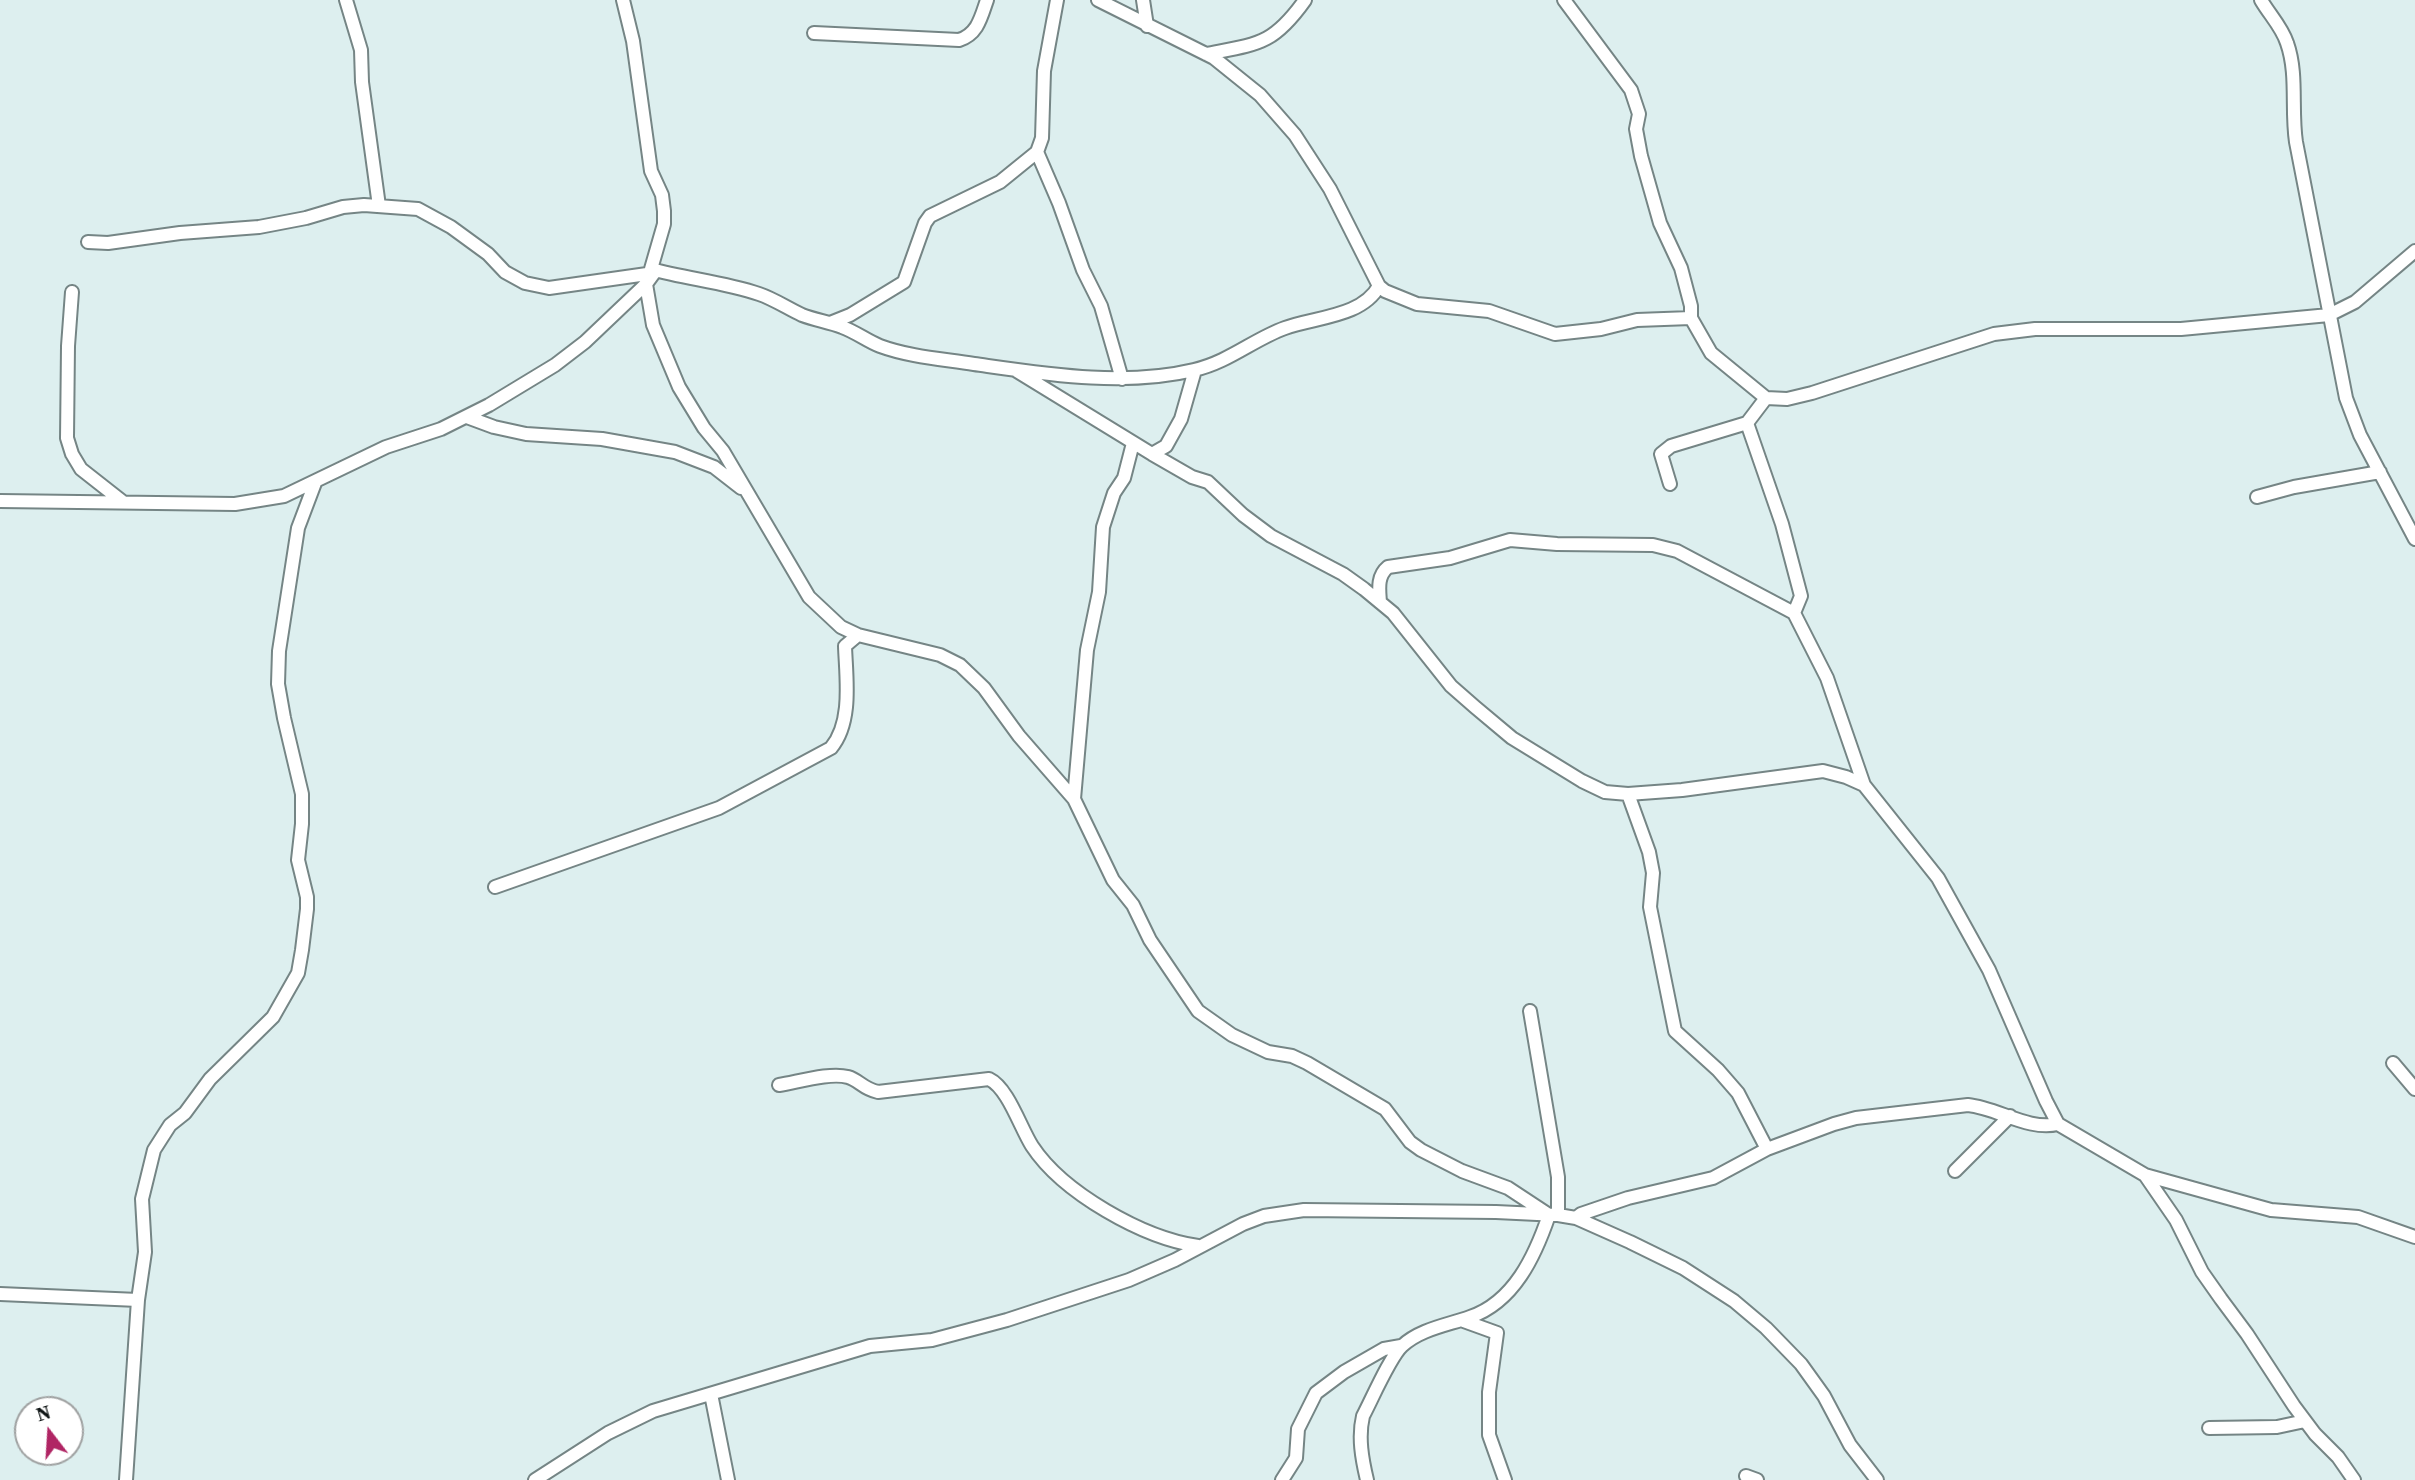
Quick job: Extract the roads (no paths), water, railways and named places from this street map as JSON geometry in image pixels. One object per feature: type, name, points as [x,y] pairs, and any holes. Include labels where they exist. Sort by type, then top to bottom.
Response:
[{"type":"street","points":[[346,0],[361,50],[362,82],[379,206]]},
{"type":"street","points":[[623,0],[633,41],[651,171],[662,195],[664,211],[664,224],[650,275],[653,325],[679,387],[704,428],[723,451],[809,597],[841,627],[858,635],[940,654],[960,665],[984,688],[1019,736],[1074,799],[1113,880],[1133,905],[1150,940],[1198,1011],[1232,1035],[1268,1052],[1292,1056],[1307,1063],[1385,1109],[1410,1142],[1421,1150],[1462,1171],[1508,1188],[1553,1215]]},
{"type":"street","points":[[814,33],[959,40],[968,37],[976,29],[987,0]]},
{"type":"street","points":[[831,323],[850,316],[904,282],[930,216],[1000,182],[1037,152],[1042,138],[1044,71],[1057,0]]},
{"type":"street","points":[[1098,0],[1206,54],[1260,95],[1295,135],[1330,189],[1379,286],[1385,291],[1417,304],[1489,311],[1555,334],[1601,329],[1637,320],[1691,318]]},
{"type":"street","points":[[1143,0],[1147,26]]},
{"type":"street","points":[[1206,54],[1259,44],[1292,18],[1305,0]]},
{"type":"street","points":[[1564,0],[1631,90],[1639,114],[1636,129],[1641,156],[1660,223],[1681,268],[1691,318],[1712,353],[1766,398],[1787,399],[1812,393],[1994,334],[2035,329],[2181,329],[2329,315],[2355,302],[2415,251]]},
{"type":"street","points":[[2262,0],[2286,39],[2291,57],[2296,142],[2346,398],[2360,435],[2415,538]]},
{"type":"street","points":[[1037,152],[1083,270],[1101,306],[1122,379]]},
{"type":"street","points":[[88,242],[108,243],[180,233],[259,227],[306,218],[343,207],[418,209],[472,242],[505,272],[525,283],[549,288],[650,275],[719,282],[761,295],[880,346],[909,354],[1015,370],[1122,379],[1195,370],[1237,354],[1286,327],[1344,312],[1364,302],[1379,286]]},
{"type":"street","points":[[0,501],[235,504],[284,496],[386,447],[441,429],[467,417],[555,365],[585,342],[650,275]]},
{"type":"street","points":[[72,292],[68,346],[67,438],[81,469],[124,503]]},
{"type":"street","points":[[1015,370],[1133,443],[1192,477],[1208,482],[1243,515],[1271,536],[1343,575],[1393,613],[1451,686],[1512,738],[1582,781],[1605,792],[1628,794],[1682,790],[1814,771],[1833,773],[1864,785]]},
{"type":"street","points":[[1152,454],[1166,446],[1181,419],[1195,370]]},
{"type":"street","points":[[1670,484],[1661,454],[1671,446],[1747,424],[1766,398]]},
{"type":"street","points":[[467,417],[494,427],[526,433],[602,439],[675,452],[715,467],[747,492]]},
{"type":"street","points":[[1747,424],[1782,524],[1801,596],[1794,613]]},
{"type":"street","points":[[1074,799],[1087,650],[1098,599],[1103,527],[1114,493],[1124,478],[1133,443]]},
{"type":"street","points":[[2257,498],[2294,487],[2380,472]]},
{"type":"street","points":[[126,1480],[138,1300],[145,1252],[142,1199],[153,1150],[170,1125],[185,1113],[210,1079],[273,1017],[298,974],[307,909],[307,897],[298,860],[302,794],[278,684],[279,651],[299,528],[314,483]]},
{"type":"street","points":[[1380,602],[1380,579],[1383,571],[1388,568],[1450,558],[1510,540],[1666,547],[1722,572],[1794,613],[1827,678],[1864,785],[1946,890],[1999,989],[2058,1124],[2145,1175],[2271,1210],[2358,1217],[2415,1237]]},
{"type":"street","points":[[495,887],[719,808],[831,748],[836,743],[845,712],[845,646],[858,635]]},
{"type":"street","points":[[1628,794],[1649,852],[1653,873],[1650,907],[1675,1031],[1718,1070],[1738,1093],[1767,1149]]},
{"type":"street","points":[[1282,1480],[1296,1458],[1298,1429],[1316,1393],[1344,1371],[1384,1349],[1401,1346],[1420,1334],[1474,1316],[1517,1283],[1530,1263],[1553,1215],[1558,1177],[1530,1011]]},
{"type":"street","points":[[2393,1063],[2415,1090]]},
{"type":"street","points":[[779,1085],[815,1078],[845,1077],[868,1090],[878,1092],[989,1079],[1002,1089],[1020,1125],[1048,1167],[1085,1198],[1144,1231],[1180,1244],[1198,1246]]},
{"type":"street","points":[[1576,1218],[1628,1199],[1713,1178],[1795,1137],[1856,1118],[1968,1105],[1983,1107],[2038,1126],[2058,1124]]},
{"type":"street","points":[[1955,1171],[2010,1116]]},
{"type":"street","points":[[2145,1175],[2176,1220],[2202,1272],[2305,1421],[2338,1457],[2354,1480]]},
{"type":"street","points":[[535,1480],[585,1446],[630,1420],[653,1411],[870,1346],[932,1340],[1007,1320],[1129,1280],[1264,1216],[1304,1210],[1496,1212],[1576,1218],[1683,1268],[1734,1301],[1766,1328],[1801,1364],[1824,1396],[1850,1445],[1877,1480]]},
{"type":"street","points":[[0,1294],[138,1300]]},
{"type":"street","points":[[1461,1320],[1497,1333],[1489,1392],[1489,1435],[1505,1480]]},
{"type":"street","points":[[1367,1480],[1361,1441],[1363,1416],[1401,1346]]},
{"type":"street","points":[[711,1394],[728,1480]]},
{"type":"street","points":[[2209,1428],[2277,1427],[2305,1421]]}]
